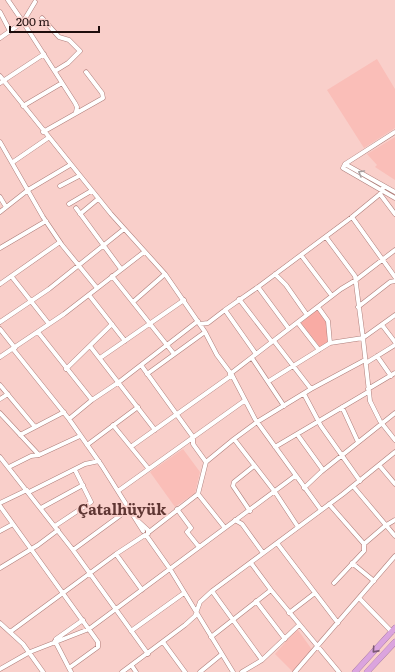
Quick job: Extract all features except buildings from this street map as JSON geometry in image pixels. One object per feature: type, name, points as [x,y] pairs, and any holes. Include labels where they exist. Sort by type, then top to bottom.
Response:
[{"type":"highway","points":[[355,672],[393,630]]},
{"type":"highway","points":[[367,672],[395,642]]},
{"type":"street","points":[[8,0],[77,107],[76,112]]},
{"type":"street","points":[[0,38],[23,22],[35,2]]},
{"type":"street","points":[[0,12],[10,31]]},
{"type":"street","points":[[42,18],[59,37],[69,40],[80,51],[68,63],[55,71]]},
{"type":"street","points":[[2,82],[44,54]]},
{"type":"street","points":[[44,132],[104,96],[86,72]]},
{"type":"street","points":[[0,76],[2,82],[98,199],[165,274],[206,332],[217,355],[231,375],[244,401],[257,422],[321,510]]},
{"type":"street","points":[[23,106],[62,83]]},
{"type":"street","points":[[395,132],[345,164],[343,168],[381,192],[395,198]]},
{"type":"street","points":[[13,162],[48,138]]},
{"type":"street","points":[[0,142],[46,221],[60,242],[98,288]]},
{"type":"street","points":[[0,154],[5,150]]},
{"type":"street","points":[[345,164],[395,192]]},
{"type":"street","points":[[0,212],[28,190],[70,165]]},
{"type":"street","points":[[60,186],[79,176]]},
{"type":"street","points":[[68,419],[92,400],[119,382],[167,344],[199,322],[208,323],[239,299],[258,288],[352,217],[381,192],[384,186]]},
{"type":"street","points":[[69,204],[92,191]]},
{"type":"street","points":[[381,192],[395,214]]},
{"type":"street","points":[[0,197],[6,207]]},
{"type":"street","points":[[80,214],[98,199]]},
{"type":"street","points":[[76,208],[102,246],[121,269]]},
{"type":"street","points":[[352,217],[395,277]]},
{"type":"street","points":[[0,248],[46,221]]},
{"type":"street","points":[[0,322],[32,301],[79,266],[124,229]]},
{"type":"street","points":[[326,237],[355,276],[370,401],[382,423],[395,440]]},
{"type":"street","points":[[0,284],[60,242]]},
{"type":"street","points":[[132,446],[231,375],[307,315],[395,250]]},
{"type":"street","points":[[0,356],[38,332],[144,252]]},
{"type":"street","points":[[301,255],[332,296]]},
{"type":"street","points":[[133,302],[165,274]]},
{"type":"street","points":[[275,274],[286,285],[307,315]]},
{"type":"street","points":[[112,276],[174,354]]},
{"type":"street","points":[[12,277],[49,324]]},
{"type":"street","points":[[358,307],[390,282],[395,281]]},
{"type":"street","points":[[258,288],[289,329]]},
{"type":"street","points":[[89,295],[125,340]]},
{"type":"street","points":[[239,299],[311,389]]},
{"type":"street","points":[[100,358],[184,300]]},
{"type":"street","points":[[318,307],[328,321],[330,343]]},
{"type":"street","points":[[225,310],[256,354]]},
{"type":"street","points":[[269,381],[330,343],[363,338],[395,315]]},
{"type":"street","points":[[298,323],[319,350]]},
{"type":"street","points":[[66,369],[112,324]]},
{"type":"street","points":[[10,632],[198,494],[206,462],[234,439],[257,422],[311,389],[377,356],[395,343],[382,324]]},
{"type":"street","points":[[0,330],[64,412],[99,461],[197,611],[201,621],[233,672]]},
{"type":"street","points":[[38,332],[92,400]]},
{"type":"street","points":[[147,374],[206,332]]},
{"type":"street","points":[[90,346],[155,430]]},
{"type":"street","points":[[275,447],[393,375],[377,356]]},
{"type":"street","points":[[252,358],[269,381],[284,406]]},
{"type":"street","points":[[141,365],[193,437],[193,444],[206,462]]},
{"type":"street","points":[[0,385],[35,427]]},
{"type":"street","points":[[0,399],[8,394]]},
{"type":"street","points":[[304,394],[318,421],[360,481]]},
{"type":"street","points":[[118,491],[148,468],[244,401]]},
{"type":"street","points":[[87,445],[138,407]]},
{"type":"street","points":[[342,407],[358,442]]},
{"type":"street","points":[[20,435],[64,412]]},
{"type":"street","points":[[0,413],[39,455]]},
{"type":"street","points":[[304,488],[323,470],[395,413]]},
{"type":"street","points":[[113,425],[126,442],[132,446],[148,468]]},
{"type":"street","points":[[297,434],[323,470]]},
{"type":"street","points":[[9,467],[31,456],[39,455],[80,436]]},
{"type":"street","points":[[234,439],[275,492],[298,527]]},
{"type":"street","points":[[122,672],[148,654],[195,616],[200,602],[212,591],[330,504],[395,452]]},
{"type":"street","points":[[0,458],[9,467],[55,526],[148,654]]},
{"type":"street","points":[[54,641],[70,670],[98,647],[98,642],[0,504],[91,462],[99,461]]},
{"type":"street","points":[[379,465],[395,484]]},
{"type":"street","points":[[250,511],[234,490],[234,482],[254,466]]},
{"type":"street","points":[[55,526],[91,502],[75,470]]},
{"type":"street","points":[[5,672],[1,668],[30,652],[54,641],[89,629],[235,520],[250,511],[295,476]]},
{"type":"street","points":[[41,508],[82,485]]},
{"type":"street","points":[[353,486],[385,526],[395,536]]},
{"type":"street","points":[[198,494],[225,528]]},
{"type":"street","points":[[330,504],[364,544],[364,551],[334,583]]},
{"type":"street","points":[[73,550],[129,509]]},
{"type":"street","points":[[177,509],[191,528],[187,532],[199,548]]},
{"type":"street","points":[[235,520],[242,524],[263,553]]},
{"type":"street","points":[[364,544],[385,526],[395,520]]},
{"type":"street","points":[[0,531],[13,524]]},
{"type":"street","points":[[0,568],[58,530]]},
{"type":"street","points":[[277,543],[338,623]]},
{"type":"street","points":[[116,554],[142,590]]},
{"type":"street","points":[[295,672],[360,599],[395,556]]},
{"type":"street","points":[[251,563],[299,625],[339,672]]},
{"type":"street","points":[[352,563],[374,581]]},
{"type":"street","points":[[211,637],[271,590]]},
{"type":"street","points":[[212,591],[262,660]]},
{"type":"street","points":[[289,612],[315,592]]},
{"type":"street","points":[[131,631],[184,593]]},
{"type":"street","points":[[360,599],[393,630]]},
{"type":"street","points":[[256,601],[285,639]]},
{"type":"street","points":[[54,641],[82,620]]},
{"type":"street","points":[[0,623],[30,652],[43,672]]},
{"type":"street","points":[[242,672],[262,660],[299,625]]},
{"type":"street","points":[[163,642],[183,671]]},
{"type":"street","points":[[200,672],[222,654]]},
{"type":"street","points":[[132,666],[136,672]]},
{"type":"shaded area","points":[[377,59],[395,89],[395,128],[364,148],[327,90]]},
{"type":"shaded area","points":[[395,137],[395,180],[375,167],[377,165],[367,154]]},
{"type":"shaded area","points":[[318,309],[326,321],[328,342],[320,347],[301,323]]},
{"type":"shaded area","points":[[183,449],[200,472],[195,493],[175,507],[150,472]]},
{"type":"shaded area","points":[[296,630],[298,630],[313,651],[293,672],[275,654]]},
{"type":"district","name":"Çatalhüyük","points":[[122,510]]}]
